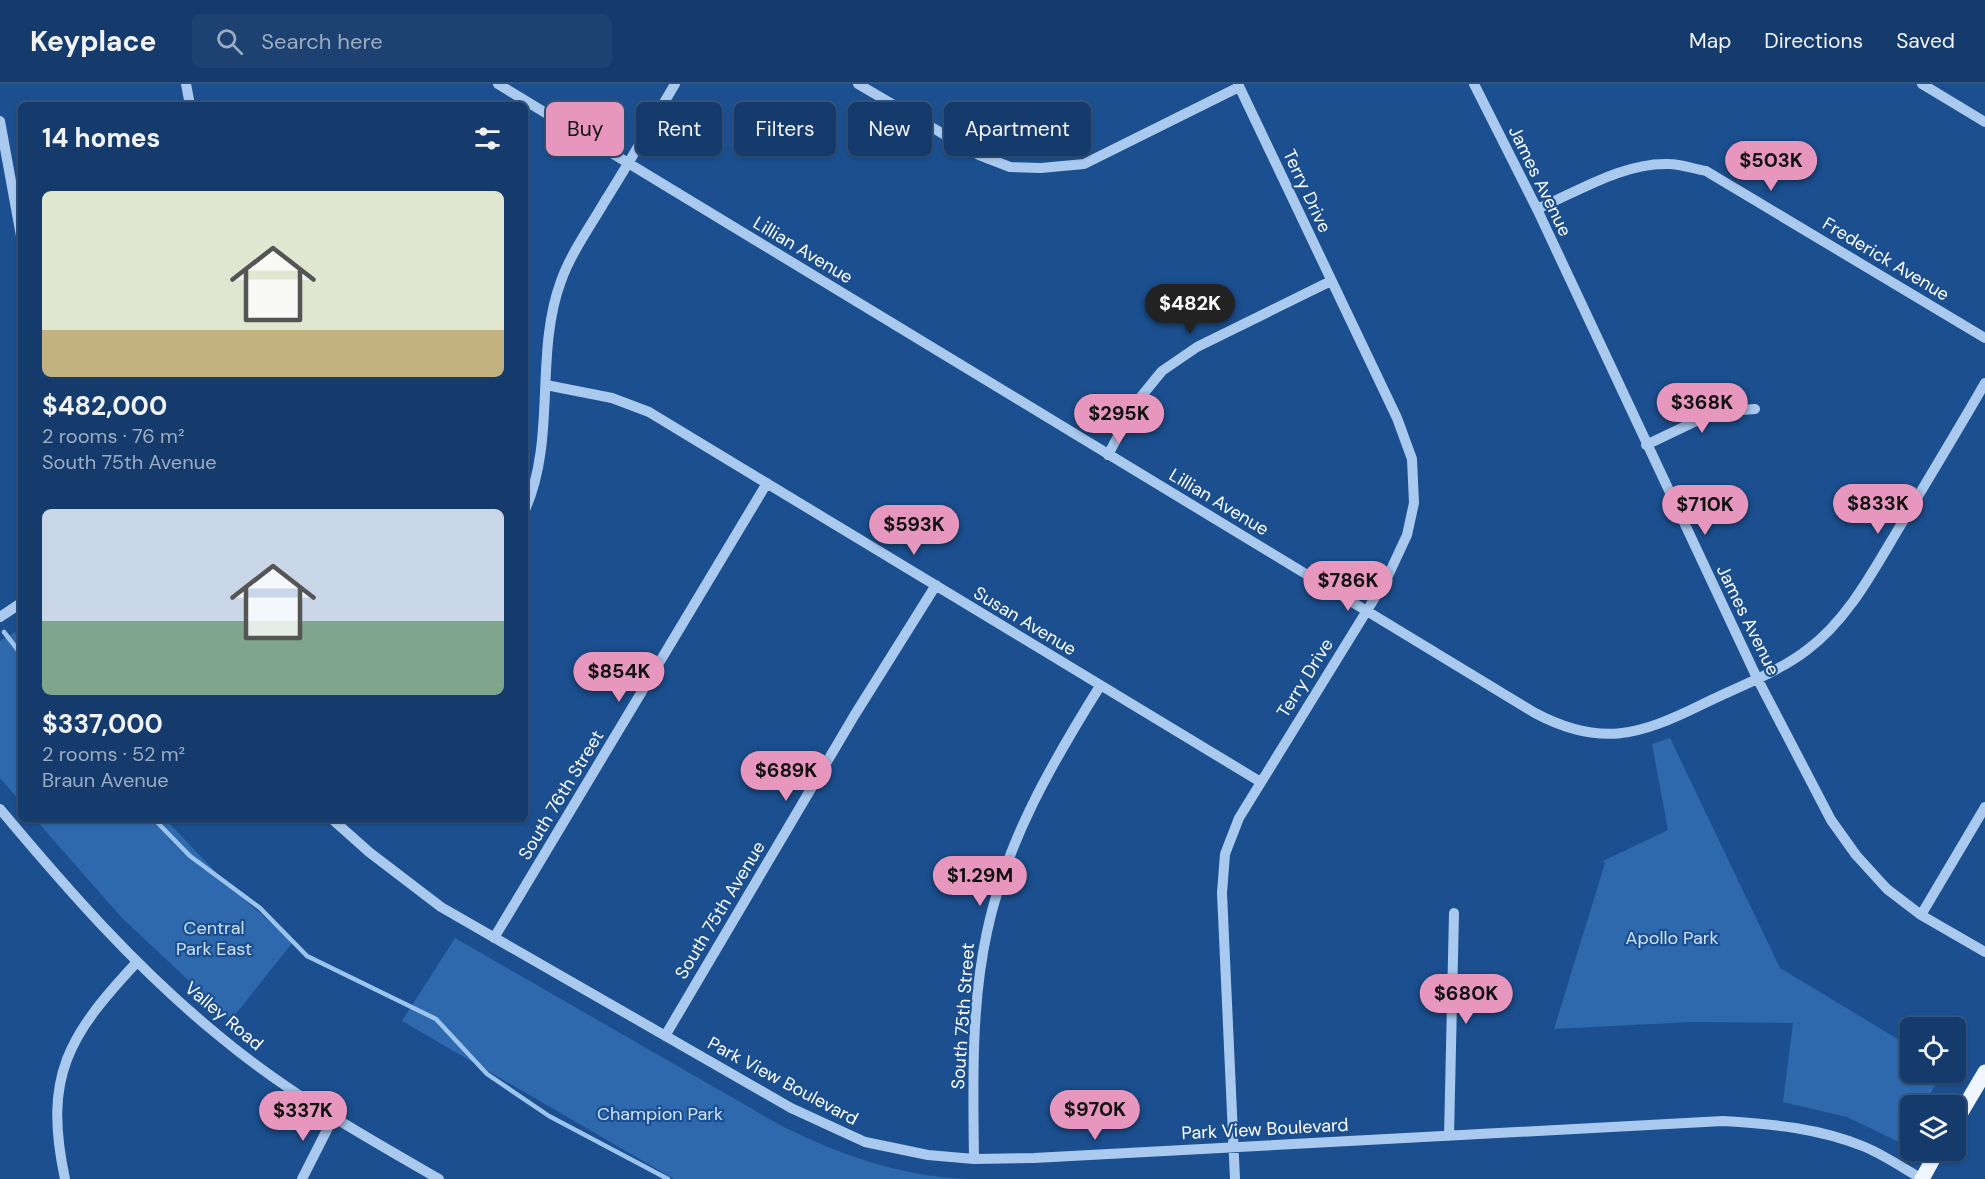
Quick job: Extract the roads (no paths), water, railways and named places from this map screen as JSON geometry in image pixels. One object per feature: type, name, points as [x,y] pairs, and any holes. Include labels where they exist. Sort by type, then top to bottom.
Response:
[{"type":"main road","points":[[1966,1104],[1985,1072]]},
{"type":"main road","points":[[1922,1179],[1932,1161]]},
{"type":"street","points":[[186,84],[189,102]]},
{"type":"street","name":"Lillian Avenue","points":[[498,84],[528,102]]},
{"type":"street","points":[[528,503],[542,449],[551,325],[561,281],[579,244],[675,84]]},
{"type":"street","points":[[858,84],[979,154],[1010,167],[1041,168],[1083,164],[1238,85]]},
{"type":"street","name":"James Avenue","points":[[1474,84],[1537,209],[1757,678],[1831,820],[1856,855],[1887,889],[1921,915],[1985,952]]},
{"type":"street","points":[[1922,84],[1985,122]]},
{"type":"street","name":"Terry Drive","points":[[1235,1179],[1222,893],[1225,854],[1239,818],[1259,781],[1387,578],[1407,535],[1414,503],[1412,459],[1397,418],[1238,85]]},
{"type":"street","name":"Lillian Avenue","points":[[528,102],[1535,713],[1576,730],[1610,734],[1644,730],[1757,678],[1807,650],[1833,625],[1860,592],[1985,383]]},
{"type":"street","points":[[0,121],[18,220]]},
{"type":"street","name":"Frederick Avenue","points":[[1537,209],[1606,179],[1643,166],[1669,164],[1706,171],[1985,338]]},
{"type":"street","points":[[1108,455],[1136,404],[1162,371],[1197,347],[1331,281]]},
{"type":"street","name":"Susan Avenue","points":[[546,386],[612,398],[649,412],[1259,781]]},
{"type":"street","points":[[1646,445],[1715,412],[1755,408]]},
{"type":"street","name":"South 76th Street","points":[[494,938],[767,483]]},
{"type":"street","name":"South 75th Avenue","points":[[665,1036],[854,716],[936,585]]},
{"type":"street","points":[[0,617],[18,605]]},
{"type":"street","name":"South 75th Street","points":[[974,1159],[974,1062],[987,933],[1005,870],[1028,812],[1057,755],[1100,686]]},
{"type":"street","points":[[1921,915],[1985,807]]},
{"type":"street","name":"Valley Road","points":[[0,808],[85,908],[137,962],[224,1040],[333,1118],[439,1179]]},
{"type":"street","name":"Park View Boulevard","points":[[335,822],[369,852],[441,906],[791,1108],[865,1142],[928,1155],[974,1159],[1723,1121],[1790,1125],[1866,1147],[1922,1179]]},
{"type":"street","points":[[1449,1136],[1454,913]]},
{"type":"street","points":[[65,1179],[57,1141],[56,1120],[58,1095],[66,1062],[85,1022],[137,962]]},
{"type":"street","points":[[302,1179],[333,1118]]},
{"type":"waterway","points":[[4,632],[18,650]]},
{"type":"waterway","points":[[157,822],[190,856],[260,908],[307,956],[436,1019],[487,1074],[549,1116],[668,1179]]},
{"type":"park label","name":"Central Park East","points":[[214,938]]},
{"type":"park label","name":"Apollo Park","points":[[1672,938]]},
{"type":"park label","name":"Champion Park","points":[[660,1114]]}]
